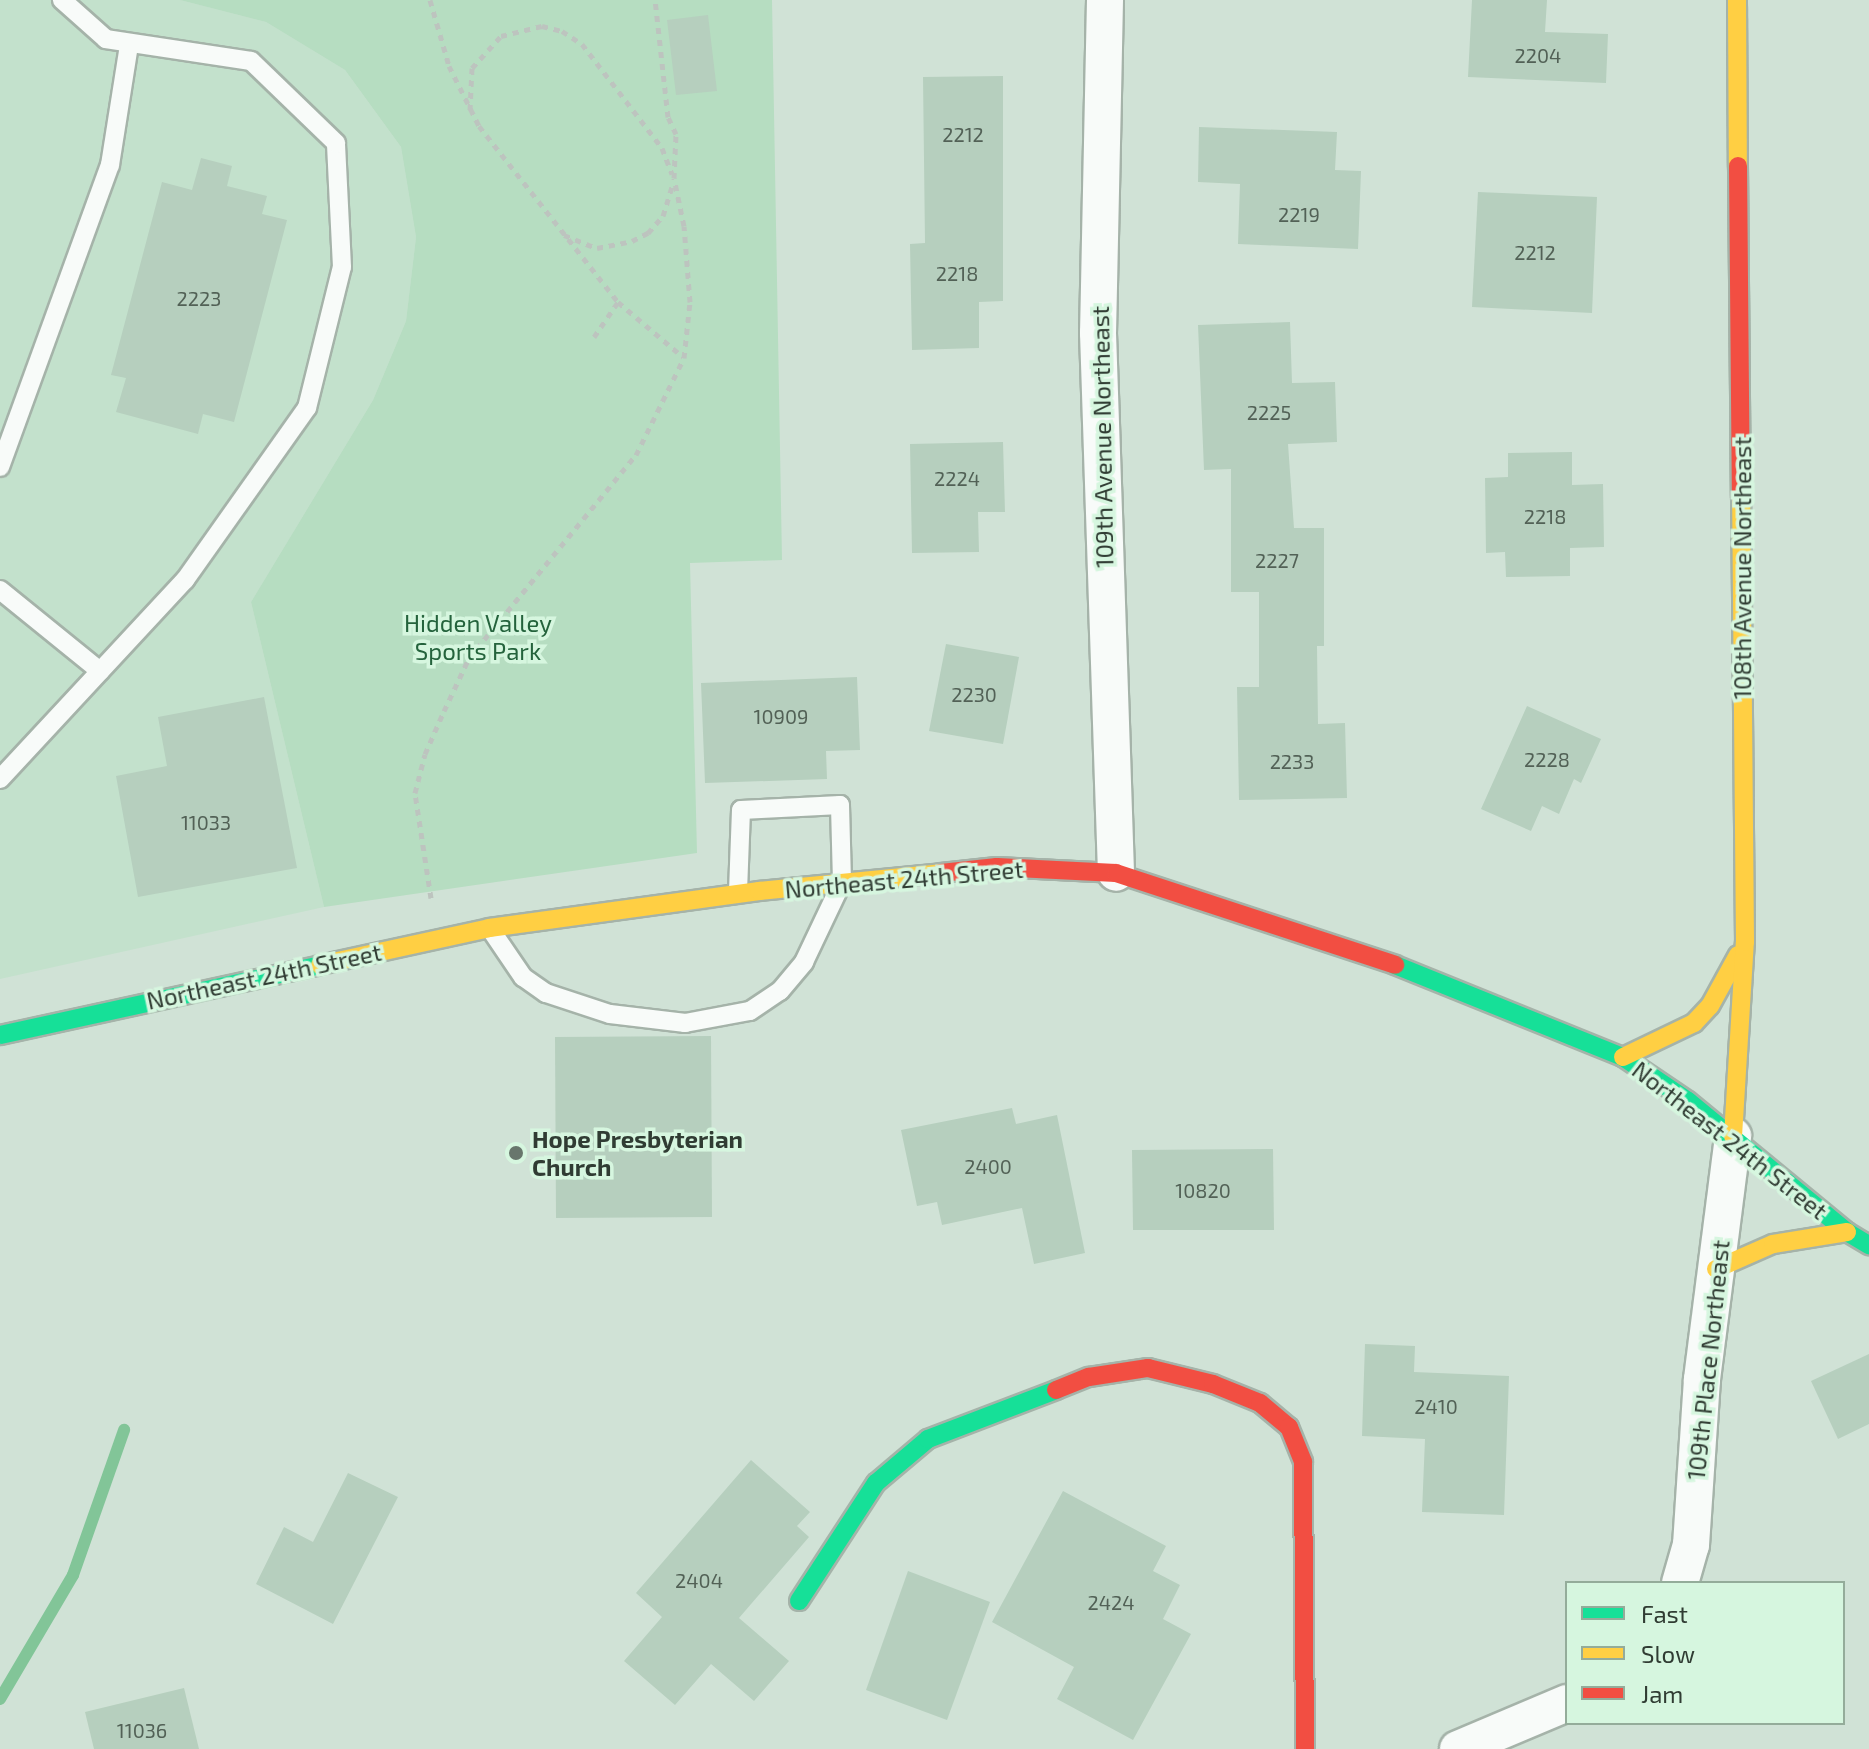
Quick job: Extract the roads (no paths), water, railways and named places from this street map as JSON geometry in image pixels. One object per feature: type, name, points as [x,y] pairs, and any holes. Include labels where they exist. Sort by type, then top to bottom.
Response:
[{"type":"main road","name":"108th Avenue Northeast","points":[[1733,1136],[1745,942],[1737,0]]},
{"type":"main road","name":"Northeast 24th Street","points":[[0,1035],[489,928],[738,893],[997,867],[1116,873],[1399,966],[1623,1057],[1733,1136],[1847,1232],[1869,1245]]},
{"type":"main road","points":[[1623,1057],[1694,1023],[1710,1006],[1745,942]]},
{"type":"main road","points":[[1716,1269],[1773,1244],[1847,1232]]},
{"type":"main road","points":[[799,1601],[876,1483],[928,1439],[1089,1377],[1148,1368],[1213,1384],[1260,1403],[1289,1427],[1303,1462],[1305,1749]]},
{"type":"street","name":"109th Avenue Northeast","points":[[1105,0],[1098,333],[1116,873]]},
{"type":"street","name":"109th Place Northeast","points":[[1681,1581],[1691,1545],[1702,1379],[1733,1136]]},
{"type":"street","points":[[1458,1749],[1565,1704]]},
{"type":"lane","points":[[0,779],[185,580],[307,408],[342,267],[336,143],[251,61],[129,45],[106,39],[62,0]]},
{"type":"lane","points":[[0,467],[110,165],[129,45]]},
{"type":"lane","points":[[0,590],[100,671]]},
{"type":"lane","points":[[489,928],[523,977],[546,993],[610,1014],[685,1023],[750,1011],[780,991],[804,962],[842,882],[840,805],[741,810],[738,893]]},
{"type":"waterway","points":[[0,1699],[73,1575],[124,1430]]},
{"type":"place","name":"Hope Presbyterian Church","points":[[516,1153]]},
{"type":"park label","name":"Hidden Valley Sports Park","points":[[478,637]]}]
